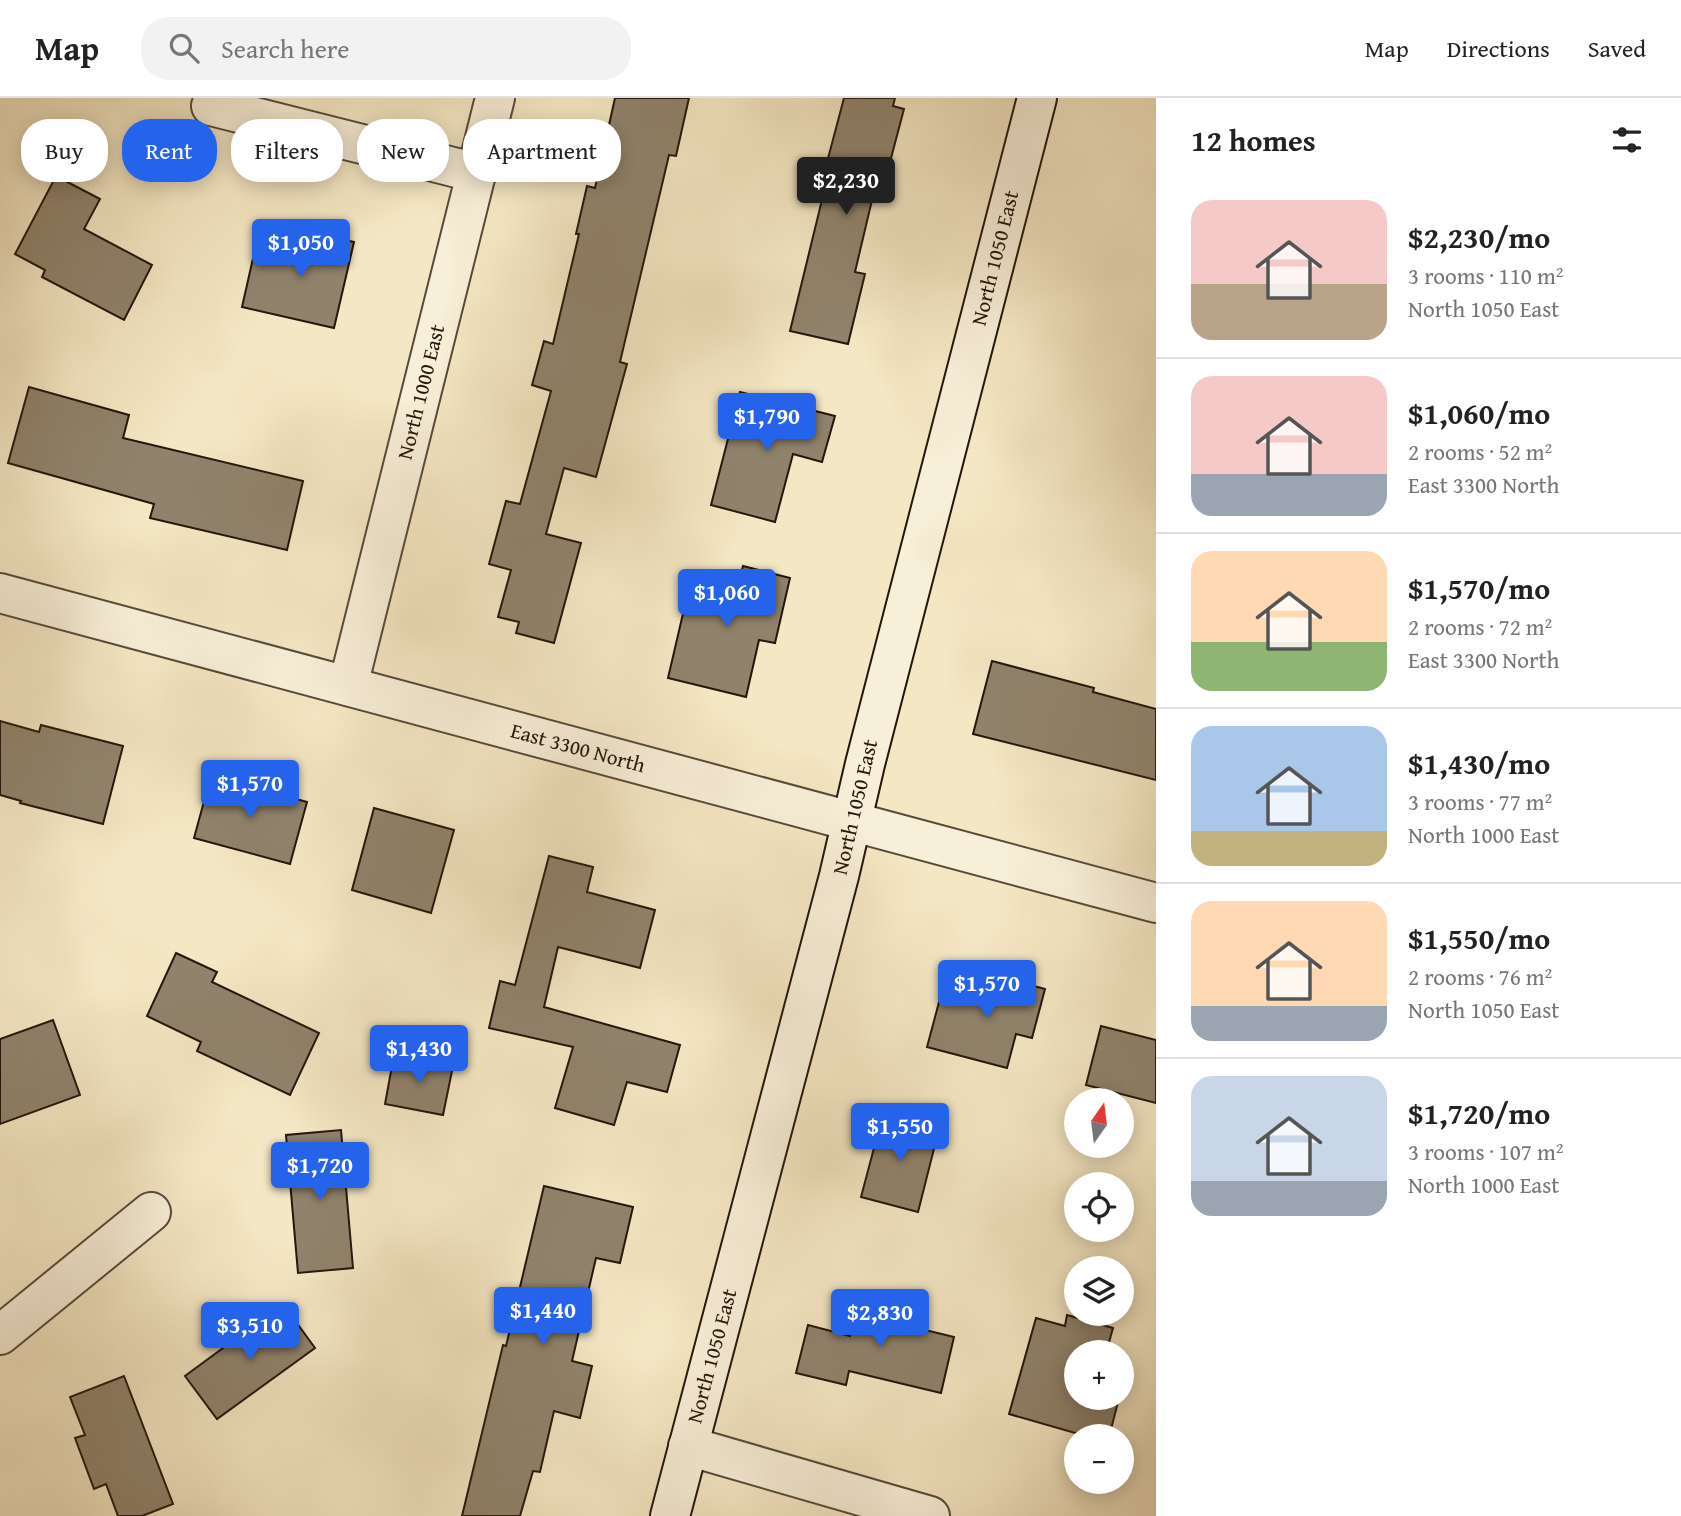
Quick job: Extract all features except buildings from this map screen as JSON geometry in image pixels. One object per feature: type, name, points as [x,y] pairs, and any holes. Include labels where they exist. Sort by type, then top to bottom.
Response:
[{"type":"street","name":"North 1000 East","points":[[490,119],[495,98]]},
{"type":"street","name":"North 1050 East","points":[[670,1516],[839,876],[865,764],[1037,98]]},
{"type":"street","points":[[211,106],[463,169]]},
{"type":"street","name":"North 1000 East","points":[[348,686],[475,182]]},
{"type":"street","name":"East 3300 North","points":[[0,593],[1156,903]]},
{"type":"street","points":[[0,1335],[151,1212]]},
{"type":"street","points":[[688,1446],[930,1516]]}]
